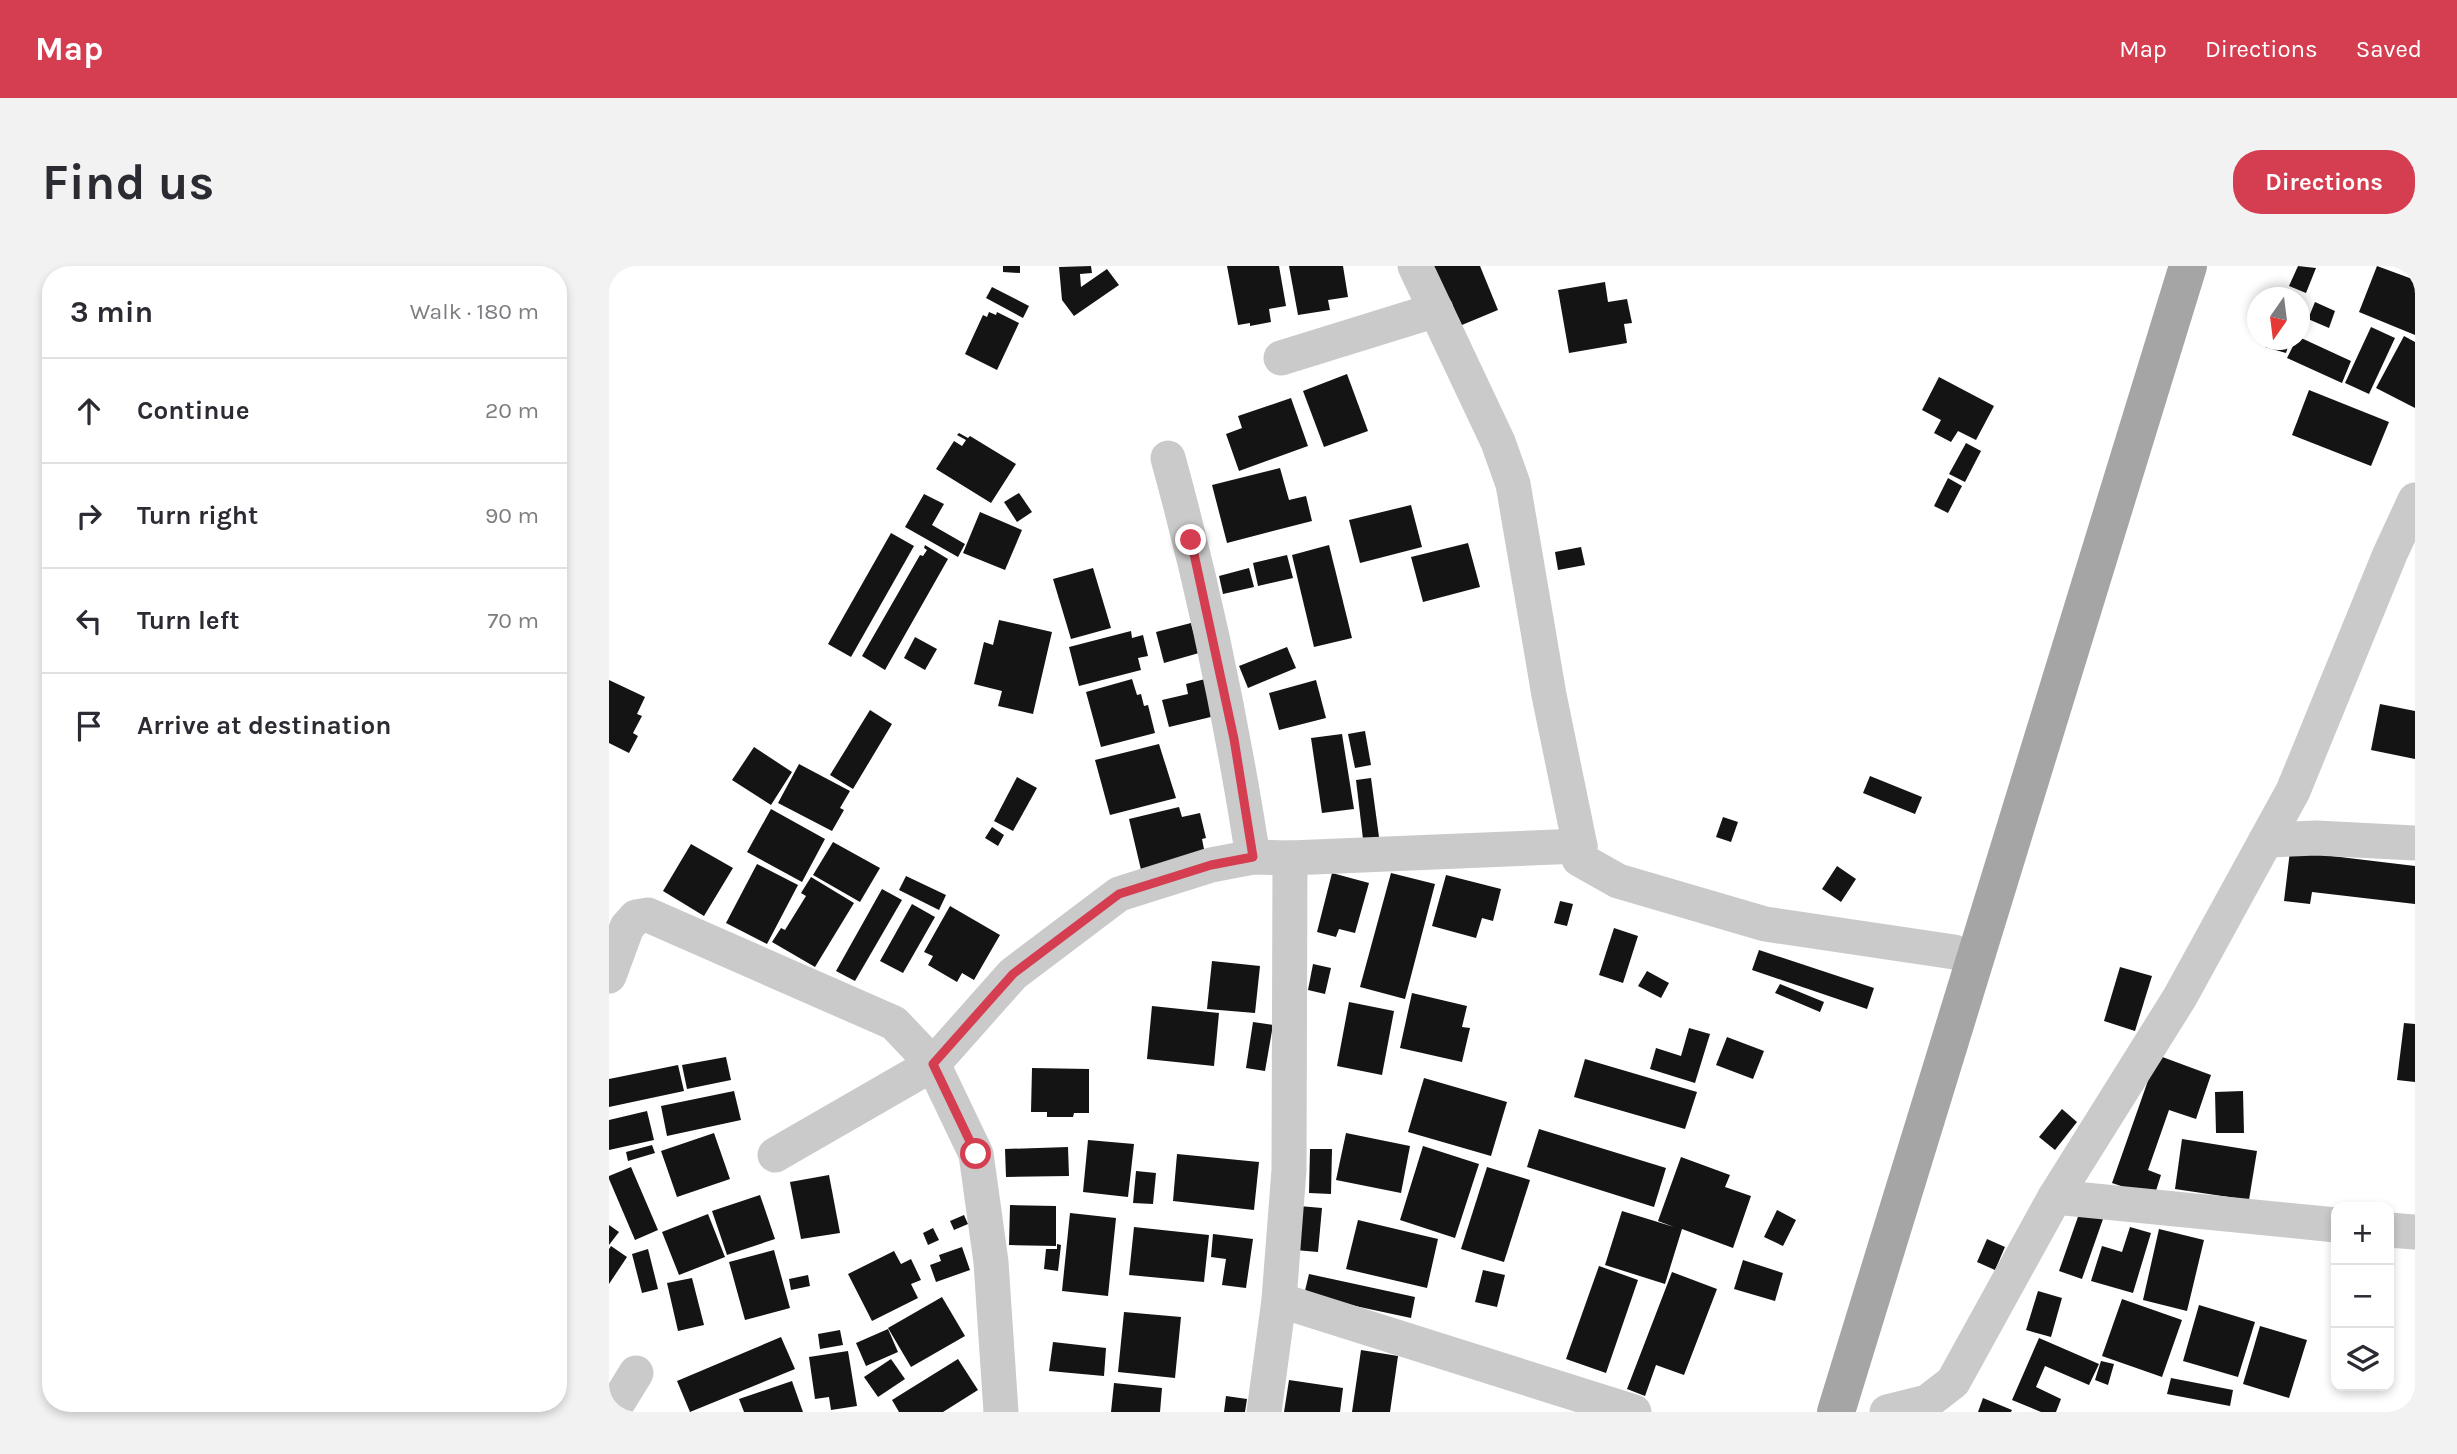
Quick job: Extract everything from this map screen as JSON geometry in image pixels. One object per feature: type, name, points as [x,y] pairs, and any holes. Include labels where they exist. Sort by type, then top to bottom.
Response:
[{"type":"main road","points":[[1836,1412],[2164,266]]},
{"type":"main road","points":[[1817,1412],[1954,952],[1993,859],[2188,266]]},
{"type":"street","points":[[1415,266],[1498,442],[1513,484],[1549,695],[1580,846],[1579,859],[1618,881],[1765,924],[1954,952]]},
{"type":"street","points":[[1280,358],[1436,310]]},
{"type":"street","points":[[1168,458],[1191,540],[1234,739],[1253,857]]},
{"type":"street","points":[[1887,1412],[1927,1402],[1953,1382],[2055,1197],[2181,997],[2293,791],[2402,555],[2415,500]]},
{"type":"street","points":[[2266,840],[2316,838],[2415,843]]},
{"type":"street","points":[[775,1155],[933,1064],[1013,974],[1119,894],[1211,865],[1253,857],[1290,858],[1580,846]]},
{"type":"street","points":[[1264,1412],[1279,1300],[1289,1170],[1290,858]]},
{"type":"street","points":[[609,975],[627,927],[636,917],[648,915],[894,1023],[933,1064],[976,1154],[991,1262],[1001,1412]]},
{"type":"street","points":[[2055,1197],[2331,1224]]},
{"type":"street","points":[[2394,1230],[2415,1232]]},
{"type":"street","points":[[1279,1300],[1634,1412]]},
{"type":"street","points":[[612,1412],[636,1373]]},
{"type":"building","points":[[1003,266],[1020,266],[1020,273],[1003,272]]},
{"type":"building","points":[[1091,266],[1092,273],[1080,274],[1081,287],[1107,269],[1119,285],[1074,316],[1062,300],[1059,267]]},
{"type":"building","points":[[1227,266],[1279,266],[1286,306],[1269,309],[1271,322],[1238,325]]},
{"type":"building","points":[[1289,266],[1343,266],[1348,297],[1328,300],[1330,310],[1298,315]]},
{"type":"building","points":[[1419,266],[1480,266],[1498,310],[1445,332]]},
{"type":"building","points":[[2298,266],[2316,268],[2308,287],[2289,286]]},
{"type":"building","points":[[2377,266],[2415,280],[2415,335],[2359,312]]},
{"type":"building","points":[[1605,282],[1608,302],[1627,299],[1632,323],[1624,324],[1627,343],[1569,353],[1558,290]]},
{"type":"building","points":[[992,287],[1029,306],[1023,318],[986,298]]},
{"type":"building","points":[[2315,302],[2335,311],[2329,328],[2310,320]]},
{"type":"building","points":[[989,312],[996,315],[997,312],[1019,323],[997,370],[965,354],[983,315],[987,317]]},
{"type":"building","points":[[2371,327],[2395,338],[2369,394],[2345,383]]},
{"type":"building","points":[[2404,336],[2415,342],[2415,408],[2376,388]]},
{"type":"building","points":[[2310,342],[2351,361],[2342,383],[2287,358],[2291,350],[2310,350]]},
{"type":"building","points":[[1347,374],[1368,431],[1324,447],[1303,391]]},
{"type":"building","points":[[1939,377],[1994,406],[1976,440],[1958,431],[1951,442],[1934,433],[1941,420],[1922,410]]},
{"type":"building","points":[[2309,390],[2389,422],[2371,466],[2292,435]]},
{"type":"building","points":[[1291,398],[1308,446],[1239,471],[1226,434],[1242,428],[1238,416]]},
{"type":"building","points":[[959,433],[968,438],[970,436],[1016,464],[991,503],[936,469],[954,441],[962,446],[966,440],[957,435]]},
{"type":"building","points":[[1966,443],[1981,451],[1965,482],[1949,474]]},
{"type":"building","points":[[1280,468],[1289,500],[1306,496],[1312,521],[1227,543],[1212,485]]},
{"type":"building","points":[[1948,478],[1962,486],[1948,513],[1934,506]]},
{"type":"building","points":[[1019,493],[1032,512],[1017,522],[1004,502]]},
{"type":"building","points":[[924,494],[944,504],[932,525],[965,544],[958,557],[905,527]]},
{"type":"building","points":[[1411,505],[1422,547],[1360,563],[1349,520]]},
{"type":"building","points":[[980,512],[1022,530],[1005,570],[963,553]]},
{"type":"building","points":[[891,533],[914,546],[851,657],[828,644]]},
{"type":"building","points":[[1468,543],[1480,587],[1423,602],[1411,557]]},
{"type":"building","points":[[925,545],[948,559],[885,670],[862,656],[920,555],[923,556],[927,550]]},
{"type":"building","points":[[1329,545],[1352,638],[1314,647],[1292,555]]},
{"type":"building","points":[[1581,547],[1585,565],[1558,570],[1555,552]]},
{"type":"building","points":[[1287,555],[1293,578],[1258,586],[1253,563]]},
{"type":"building","points":[[1093,568],[1111,628],[1071,639],[1053,579]]},
{"type":"building","points":[[1249,568],[1254,587],[1223,594],[1219,576]]},
{"type":"building","points":[[999,620],[1052,632],[1033,714],[998,706],[1002,691],[974,684],[984,642],[993,645]]},
{"type":"building","points":[[1191,623],[1199,653],[1164,663],[1156,632]]},
{"type":"building","points":[[1131,631],[1132,638],[1143,635],[1148,656],[1138,658],[1141,670],[1079,686],[1069,647]]},
{"type":"building","points":[[915,637],[937,649],[925,670],[904,658]]},
{"type":"building","points":[[1287,647],[1296,668],[1248,688],[1239,666]]},
{"type":"building","points":[[1132,679],[1137,695],[1141,694],[1144,706],[1148,705],[1155,733],[1101,747],[1086,692]]},
{"type":"building","points":[[1205,679],[1215,716],[1169,727],[1162,700],[1188,694],[1186,684]]},
{"type":"building","points":[[609,680],[645,697],[637,714],[642,716],[633,733],[638,736],[629,753],[609,743]]},
{"type":"building","points":[[1316,680],[1326,718],[1279,730],[1269,693]]},
{"type":"building","points":[[2380,704],[2415,711],[2415,759],[2371,750]]},
{"type":"building","points":[[870,710],[892,724],[853,789],[830,775]]},
{"type":"building","points":[[1365,731],[1371,765],[1355,768],[1348,734]]},
{"type":"building","points":[[1342,734],[1354,809],[1322,813],[1311,738]]},
{"type":"building","points":[[1159,744],[1176,798],[1110,815],[1095,760]]},
{"type":"building","points":[[754,747],[792,772],[771,805],[732,780]]},
{"type":"building","points":[[799,764],[850,791],[840,808],[844,810],[832,831],[778,803]]},
{"type":"building","points":[[1870,776],[1922,797],[1915,814],[1863,793]]},
{"type":"building","points":[[1017,777],[1037,788],[1013,831],[994,821]]},
{"type":"building","points":[[1371,778],[1379,837],[1363,839],[1356,780]]},
{"type":"building","points":[[1179,807],[1182,817],[1200,813],[1206,838],[1202,839],[1206,859],[1142,874],[1129,819]]},
{"type":"building","points":[[771,809],[825,839],[802,882],[747,852]]},
{"type":"building","points":[[1723,817],[1738,822],[1731,842],[1716,837]]},
{"type":"building","points":[[992,827],[1004,835],[998,846],[985,838]]},
{"type":"building","points":[[833,842],[880,868],[860,902],[813,875]]},
{"type":"building","points":[[691,844],[733,868],[704,916],[663,891]]},
{"type":"building","points":[[2290,851],[2415,866],[2415,904],[2312,892],[2310,904],[2284,901]]},
{"type":"building","points":[[757,864],[798,885],[767,944],[726,923]]},
{"type":"building","points":[[1837,866],[1856,879],[1841,902],[1822,889]]},
{"type":"building","points":[[1332,873],[1369,883],[1355,933],[1339,929],[1336,937],[1317,932]]},
{"type":"building","points":[[1391,873],[1435,884],[1405,999],[1360,987]]},
{"type":"building","points":[[1446,875],[1501,889],[1493,921],[1482,918],[1476,938],[1432,926]]},
{"type":"building","points":[[906,876],[946,895],[939,910],[899,890]]},
{"type":"building","points":[[811,877],[854,903],[815,967],[772,942],[781,928],[785,930],[806,896],[801,893]]},
{"type":"building","points":[[882,889],[902,900],[855,981],[836,971]]},
{"type":"building","points":[[1560,901],[1573,904],[1567,926],[1554,923]]},
{"type":"building","points":[[912,904],[935,917],[903,973],[880,961]]},
{"type":"building","points":[[950,906],[1000,935],[974,980],[962,973],[957,982],[928,965],[933,956],[924,952]]},
{"type":"building","points":[[1614,928],[1638,936],[1623,983],[1599,975]]},
{"type":"building","points":[[1759,950],[1874,988],[1867,1009],[1752,970]]},
{"type":"building","points":[[1212,961],[1260,966],[1255,1013],[1207,1009]]},
{"type":"building","points":[[1313,964],[1331,968],[1325,994],[1308,990]]},
{"type":"building","points":[[2120,967],[2152,976],[2135,1031],[2104,1021]]},
{"type":"building","points":[[1647,971],[1669,983],[1661,998],[1638,986]]},
{"type":"building","points":[[1780,984],[1824,1002],[1820,1012],[1775,993]]},
{"type":"building","points":[[1412,993],[1467,1006],[1462,1027],[1470,1028],[1462,1062],[1400,1048]]},
{"type":"building","points":[[1349,1002],[1394,1011],[1382,1075],[1337,1066]]},
{"type":"building","points":[[1152,1006],[1219,1013],[1214,1066],[1147,1059]]},
{"type":"building","points":[[1253,1022],[1273,1025],[1265,1071],[1246,1068]]},
{"type":"building","points":[[2404,1023],[2415,1024],[2415,1082],[2397,1080]]},
{"type":"building","points":[[1689,1028],[1710,1034],[1695,1083],[1650,1069],[1656,1048],[1681,1056]]},
{"type":"building","points":[[1727,1037],[1764,1051],[1753,1079],[1716,1065]]},
{"type":"building","points":[[2157,1055],[2211,1075],[2196,1119],[2169,1110],[2148,1170],[2161,1175],[2154,1197],[2112,1183]]},
{"type":"building","points":[[726,1057],[731,1080],[687,1089],[682,1065]]},
{"type":"building","points":[[1585,1059],[1697,1092],[1685,1129],[1574,1097]]},
{"type":"building","points":[[678,1065],[684,1091],[609,1107],[609,1079]]},
{"type":"building","points":[[1032,1068],[1089,1069],[1089,1113],[1074,1113],[1073,1117],[1047,1117],[1047,1112],[1031,1112]]},
{"type":"building","points":[[1424,1078],[1507,1102],[1491,1156],[1408,1132]]},
{"type":"building","points":[[734,1091],[741,1120],[667,1136],[661,1106]]},
{"type":"building","points":[[2243,1091],[2244,1133],[2216,1133],[2215,1092]]},
{"type":"building","points":[[2062,1109],[2077,1122],[2055,1150],[2039,1137]]},
{"type":"building","points":[[647,1111],[654,1140],[609,1150],[609,1120]]},
{"type":"building","points":[[1539,1129],[1666,1168],[1654,1207],[1527,1167]]},
{"type":"building","points":[[714,1133],[730,1179],[677,1197],[661,1151]]},
{"type":"building","points":[[1346,1133],[1410,1146],[1401,1193],[1336,1180]]},
{"type":"building","points":[[2182,1139],[2257,1151],[2249,1200],[2175,1189]]},
{"type":"building","points":[[1088,1140],[1134,1144],[1128,1197],[1083,1192]]},
{"type":"building","points":[[652,1145],[655,1153],[628,1161],[626,1152]]},
{"type":"building","points":[[1423,1146],[1479,1164],[1455,1238],[1400,1220]]},
{"type":"building","points":[[1068,1147],[1069,1176],[1006,1177],[1005,1149]]},
{"type":"building","points":[[1310,1149],[1332,1149],[1331,1194],[1309,1193]]},
{"type":"building","points":[[1177,1154],[1259,1162],[1254,1210],[1173,1201]]},
{"type":"building","points":[[1681,1157],[1730,1175],[1725,1187],[1751,1196],[1733,1248],[1682,1229],[1665,1284],[1605,1265],[1622,1211],[1674,1227],[1658,1221]]},
{"type":"building","points":[[631,1167],[658,1230],[635,1240],[609,1179],[609,1176]]},
{"type":"building","points":[[1487,1167],[1530,1180],[1504,1262],[1461,1249]]},
{"type":"building","points":[[1136,1171],[1156,1173],[1153,1204],[1133,1203]]},
{"type":"building","points":[[829,1175],[840,1233],[801,1239],[790,1182]]},
{"type":"building","points":[[760,1195],[775,1239],[727,1255],[712,1211]]},
{"type":"building","points":[[1010,1205],[1056,1206],[1056,1246],[1009,1245]]},
{"type":"building","points":[[1299,1206],[1322,1208],[1318,1252],[1295,1250]]},
{"type":"building","points":[[1777,1210],[1796,1220],[1783,1246],[1764,1237]]},
{"type":"building","points":[[2080,1211],[2103,1219],[2082,1279],[2059,1271]]},
{"type":"building","points":[[1070,1213],[1116,1218],[1108,1296],[1062,1291]]},
{"type":"building","points":[[708,1214],[725,1257],[679,1275],[662,1232]]},
{"type":"building","points":[[964,1215],[968,1224],[954,1230],[950,1221]]},
{"type":"building","points":[[1358,1220],[1438,1239],[1427,1288],[1346,1269]]},
{"type":"building","points":[[609,1225],[619,1232],[609,1245]]},
{"type":"building","points":[[1134,1227],[1209,1235],[1204,1282],[1129,1275]]},
{"type":"building","points":[[2130,1227],[2151,1233],[2133,1293],[2091,1281],[2102,1246],[2122,1252]]},
{"type":"building","points":[[933,1228],[939,1240],[928,1245],[923,1233]]},
{"type":"building","points":[[2159,1229],[2204,1240],[2187,1311],[2143,1300]]},
{"type":"building","points":[[1213,1234],[1253,1239],[1246,1288],[1222,1285],[1226,1259],[1211,1257]]},
{"type":"building","points":[[1987,1239],[2005,1247],[1995,1270],[1977,1262]]},
{"type":"building","points":[[1057,1244],[1061,1245],[1058,1271],[1044,1269],[1046,1249],[1057,1249]]},
{"type":"building","points":[[611,1246],[627,1257],[609,1284],[609,1249]]},
{"type":"building","points":[[962,1247],[970,1270],[936,1282],[930,1265],[941,1261],[939,1255]]},
{"type":"building","points":[[648,1249],[658,1289],[642,1293],[632,1254]]},
{"type":"building","points":[[774,1250],[790,1308],[745,1320],[729,1262]]},
{"type":"building","points":[[894,1251],[901,1264],[911,1259],[921,1280],[911,1284],[918,1298],[872,1321],[848,1274]]},
{"type":"building","points":[[1743,1260],[1783,1273],[1775,1301],[1734,1289]]},
{"type":"building","points":[[1599,1266],[1638,1280],[1606,1373],[1566,1359]]},
{"type":"building","points":[[1483,1270],[1505,1275],[1497,1307],[1475,1302]]},
{"type":"building","points":[[1672,1272],[1717,1289],[1684,1375],[1656,1365],[1645,1396],[1627,1389]]},
{"type":"building","points":[[1309,1274],[1415,1297],[1411,1318],[1304,1295]]},
{"type":"building","points":[[808,1275],[810,1286],[791,1290],[789,1279]]},
{"type":"building","points":[[692,1278],[704,1325],[678,1331],[667,1283]]},
{"type":"building","points":[[2038,1291],[2062,1298],[2051,1337],[2026,1330]]},
{"type":"building","points":[[942,1297],[965,1336],[911,1367],[888,1328]]},
{"type":"building","points":[[2122,1299],[2182,1320],[2162,1377],[2102,1356]]},
{"type":"building","points":[[2199,1305],[2255,1322],[2238,1377],[2183,1361]]},
{"type":"building","points":[[1124,1312],[1181,1317],[1175,1378],[1118,1372]]},
{"type":"building","points":[[2260,1326],[2307,1340],[2289,1398],[2243,1384]]},
{"type":"building","points":[[888,1329],[898,1352],[866,1366],[856,1343]]},
{"type":"building","points":[[840,1330],[843,1345],[820,1349],[818,1334]]},
{"type":"building","points":[[781,1337],[795,1369],[690,1412],[677,1381]]},
{"type":"building","points":[[2039,1338],[2099,1364],[2089,1385],[2045,1366],[2036,1387],[2061,1399],[2056,1412],[2041,1412],[2012,1400]]},
{"type":"building","points":[[1053,1342],[1106,1348],[1104,1376],[1049,1371]]},
{"type":"building","points":[[1361,1350],[1398,1356],[1390,1412],[1352,1412]]},
{"type":"building","points":[[848,1351],[857,1406],[831,1410],[829,1397],[815,1399],[809,1357]]},
{"type":"building","points":[[891,1359],[905,1379],[878,1397],[864,1377]]},
{"type":"building","points":[[958,1359],[978,1390],[943,1412],[899,1412],[892,1400]]},
{"type":"building","points":[[2101,1361],[2114,1364],[2108,1385],[2095,1380]]},
{"type":"building","points":[[2171,1378],[2233,1390],[2230,1406],[2167,1394]]},
{"type":"building","points":[[1289,1380],[1343,1388],[1340,1412],[1284,1412]]},
{"type":"building","points":[[792,1381],[803,1412],[744,1412],[739,1399]]},
{"type":"building","points":[[1114,1383],[1162,1388],[1160,1412],[1111,1412]]},
{"type":"building","points":[[1226,1396],[1247,1399],[1245,1412],[1224,1412]]},
{"type":"building","points":[[1983,1398],[2012,1410],[1978,1412]]},
{"type":"route","points":[[976,1154],[933,1064],[1013,974],[1119,894],[1211,865],[1253,857],[1234,739],[1191,540]]}]
